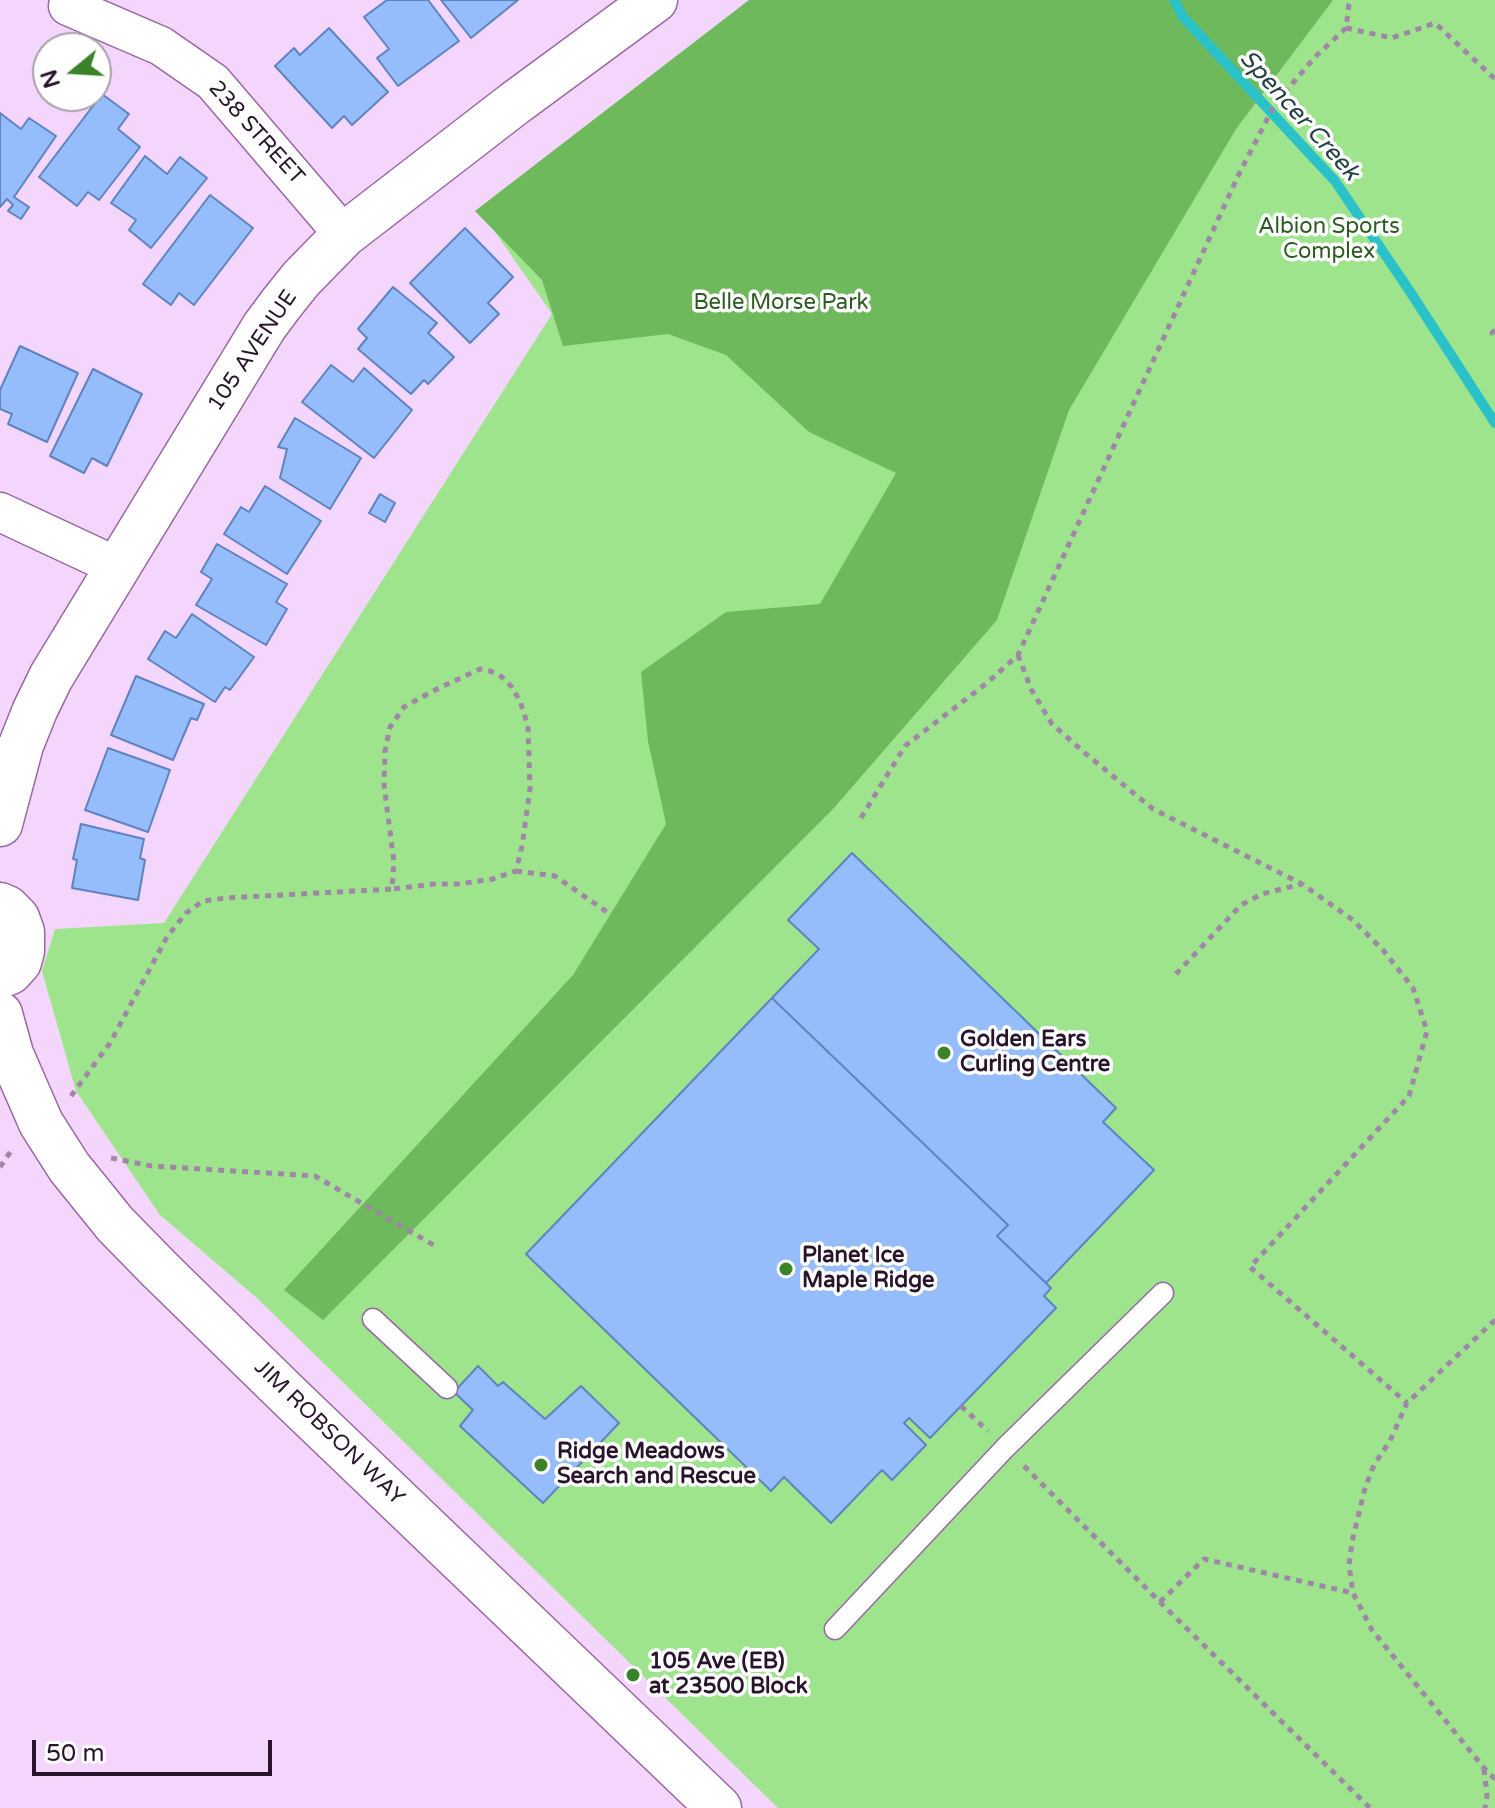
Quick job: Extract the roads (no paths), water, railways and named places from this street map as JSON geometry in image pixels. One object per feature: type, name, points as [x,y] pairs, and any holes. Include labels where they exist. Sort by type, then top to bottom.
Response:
[{"type":"street","name":"105 AVENUE","points":[[0,824],[15,764],[51,677],[264,327],[301,279],[344,235],[655,0]]},
{"type":"street","name":"238 STREET","points":[[68,6],[161,46],[213,82],[344,235]]},
{"type":"street","points":[[0,512],[118,567]]},
{"type":"street","points":[[0,905],[17,918],[22,932],[22,951],[19,962],[10,972],[0,976]]},
{"type":"street","name":"JIM ROBSON WAY","points":[[0,1014],[11,1054],[41,1123],[69,1167],[115,1224],[290,1397],[719,1808]]},
{"type":"lane","points":[[835,1629],[1005,1448],[1163,1293]]},
{"type":"lane","points":[[373,1319],[447,1388]]},
{"type":"waterway","name":"Spencer Creek","points":[[1174,0],[1183,17],[1335,181],[1495,423]]},
{"type":"place","name":"Golden Ears Curling Centre","points":[[944,1053]]},
{"type":"place","name":"Planet Ice Maple Ridge","points":[[786,1269]]},
{"type":"place","name":"Ridge Meadows Search and Rescue","points":[[541,1465]]},
{"type":"place","name":"105 Ave (EB) at 23500 Block","points":[[633,1675]]},
{"type":"park label","name":"Albion Sports Complex","points":[[1329,240]]},
{"type":"park label","name":"Belle Morse Park","points":[[781,303]]}]
